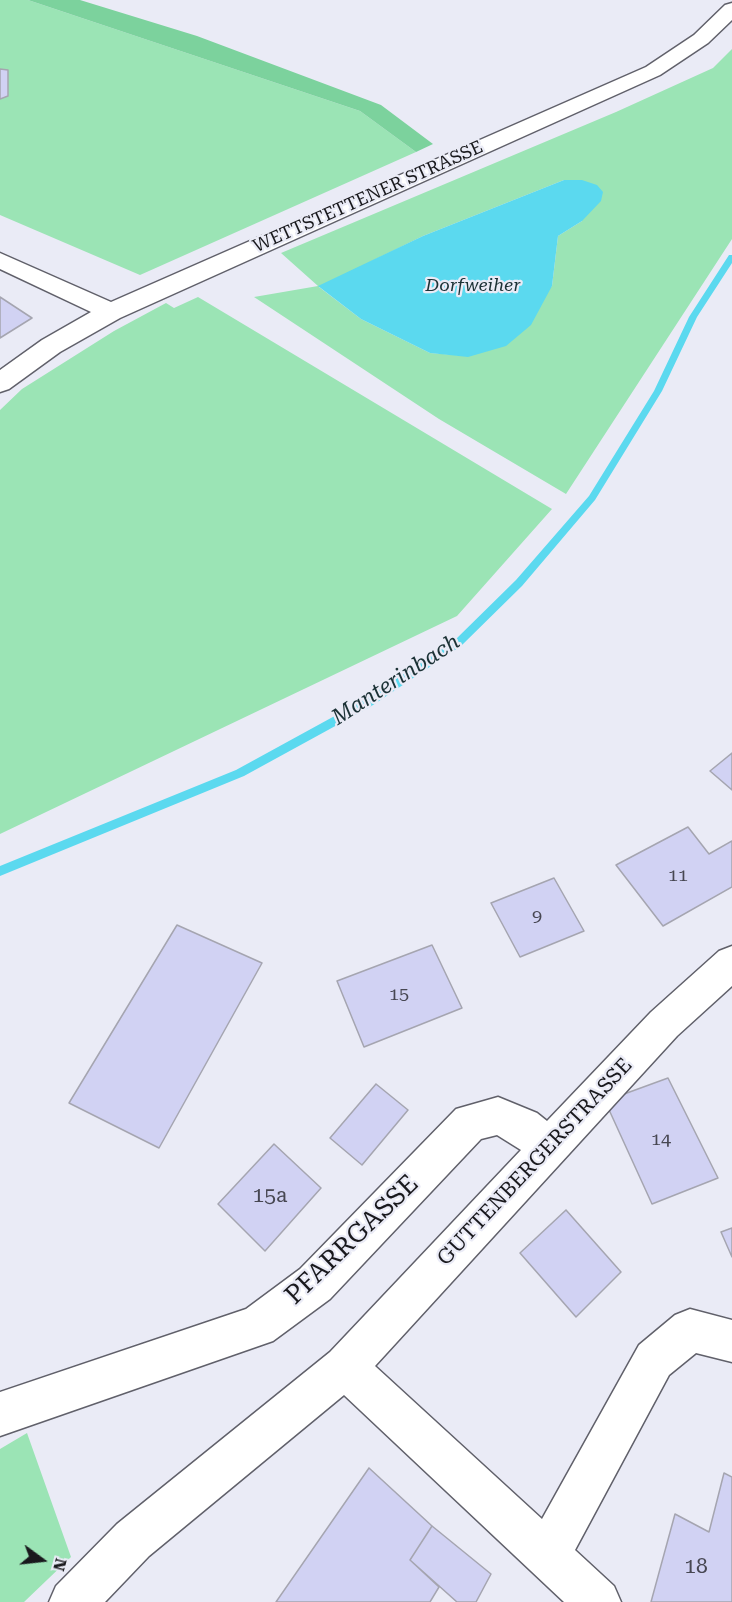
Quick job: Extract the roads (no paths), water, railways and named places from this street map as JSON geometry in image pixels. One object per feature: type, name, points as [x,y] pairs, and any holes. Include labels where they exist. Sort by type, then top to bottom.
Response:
[{"type":"street","name":"WETTSTETTENER STRASSE","points":[[0,383],[51,346],[111,312],[653,71],[701,39],[732,9]]},
{"type":"street","points":[[0,260],[111,312]]},
{"type":"street","name":"GUTTENBERGERSTRASSE","points":[[72,1602],[133,1540],[345,1367],[664,1024],[732,963]]},
{"type":"street","name":"PFARRGASSE","points":[[0,1414],[258,1326],[315,1284],[470,1123],[498,1116],[523,1127],[549,1148]]},
{"type":"street","points":[[547,1556],[654,1360],[690,1330],[732,1341]]},
{"type":"street","points":[[345,1367],[598,1602]]},
{"type":"water","name":"Dorfweiher","points":[[564,180],[582,180],[597,185],[603,192],[601,201],[582,221],[558,236],[552,286],[531,325],[506,346],[468,357],[430,353],[361,319],[318,286],[423,236]]},
{"type":"waterway","name":"Manterinbach","points":[[0,871],[240,773],[366,704],[458,643],[519,583],[592,498],[658,391],[693,317],[732,257]]}]
